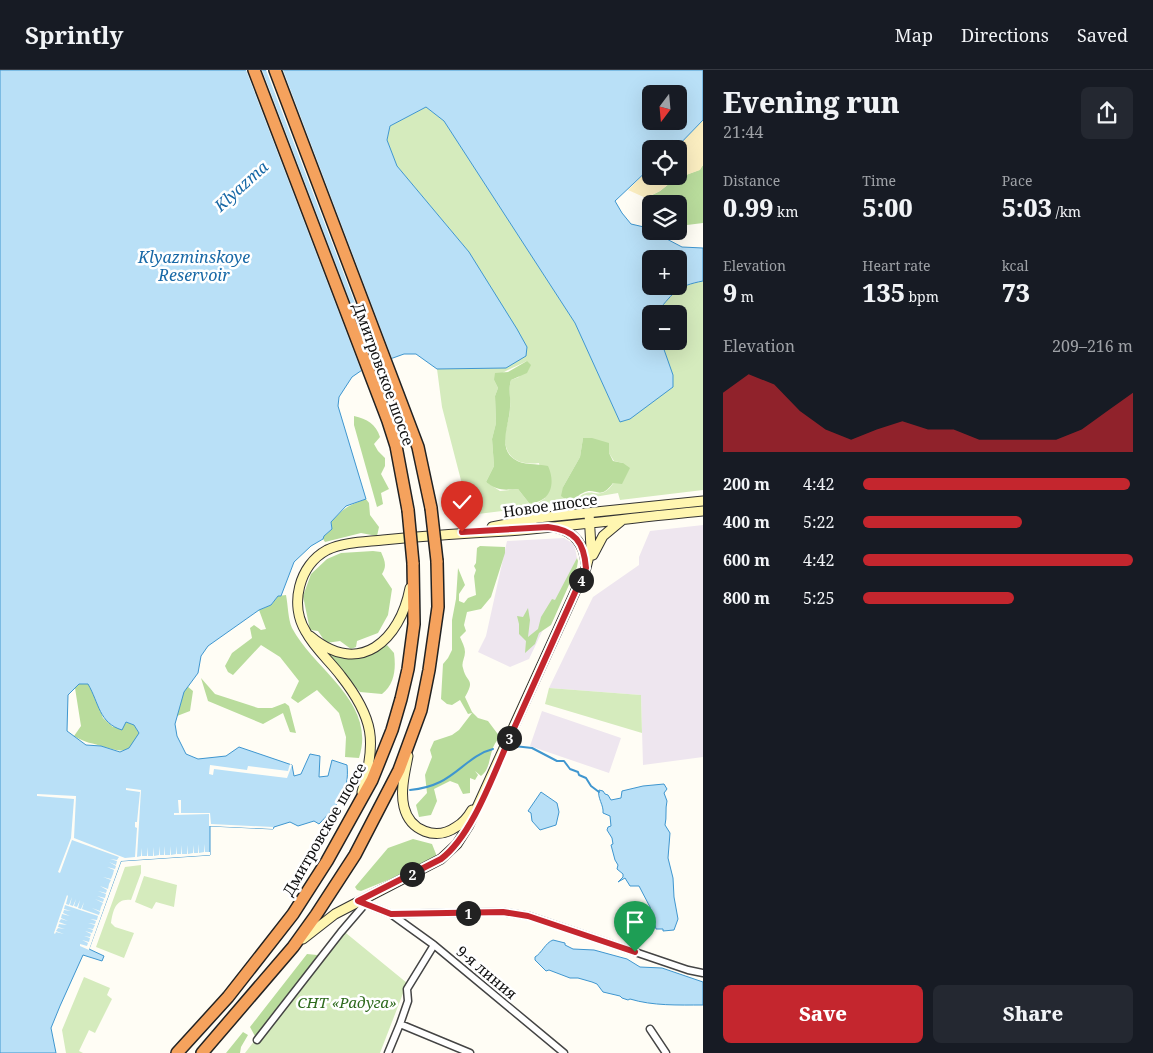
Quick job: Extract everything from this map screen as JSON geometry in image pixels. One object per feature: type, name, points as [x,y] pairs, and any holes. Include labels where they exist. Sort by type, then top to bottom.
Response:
[{"type":"highway","name":"Дмитровское шоссе","points":[[177,1053],[228,997],[292,914],[327,861],[375,772],[392,730],[408,669],[414,624],[413,565],[408,510],[396,446],[254,70]]},
{"type":"highway","name":"Дмитровское шоссе","points":[[202,1053],[293,947],[355,855],[399,770],[411,739],[420,710],[433,645],[438,607],[437,561],[431,508],[418,447],[275,70]]},
{"type":"main road","name":"Новое шоссе","points":[[462,532],[537,518],[703,501]]},
{"type":"main road","name":"Новое шоссе","points":[[462,532],[548,527],[703,511]]},
{"type":"main road","points":[[586,568],[592,548],[588,513]]},
{"type":"main road","points":[[293,947],[324,922],[420,871],[451,851],[464,835],[586,568],[603,536],[616,524],[625,519]]},
{"type":"main road","points":[[548,527],[566,531],[575,537],[584,550],[586,568]]},
{"type":"main road","points":[[355,808],[369,768],[372,746],[370,727],[364,709],[341,676],[305,632],[300,621],[299,587],[309,566],[317,557],[340,545],[462,532]]},
{"type":"main road","points":[[305,632],[326,647],[341,653],[356,654],[370,651],[380,645],[388,637],[404,612],[413,565]]},
{"type":"main road","points":[[411,739],[403,798],[406,814],[415,826],[435,834],[449,831],[462,823],[483,796]]},
{"type":"street","points":[[257,1040],[362,903],[391,914],[503,912],[528,916],[688,970],[703,972]]},
{"type":"street","name":"9-я линия","points":[[391,914],[434,945],[564,1053]]},
{"type":"street","points":[[388,1053],[408,1001],[407,989],[434,945]]},
{"type":"street","points":[[400,1024],[470,1053]]},
{"type":"street","points":[[650,1029],[666,1053]]},
{"type":"shaded area","points":[[703,525],[703,757],[643,765],[641,695],[549,688],[593,597],[639,565],[639,557],[650,531]]},
{"type":"shaded area","points":[[564,538],[572,543],[577,558],[529,659],[510,667],[478,652],[486,636],[507,541]]},
{"type":"shaded area","points":[[542,711],[621,738],[609,773],[530,746]]},
{"type":"green space","points":[[426,107],[444,121],[575,323],[620,422],[659,350],[687,350],[687,305],[663,305],[672,295],[687,295],[687,285],[703,281],[703,490],[620,500],[618,493],[535,507],[470,515],[442,407],[437,369],[506,368],[469,252],[397,166],[387,140],[390,126]],"holes":[[[527,361],[519,377],[511,380],[510,411],[505,444],[510,455],[519,462],[539,463],[545,498],[538,503],[529,503],[518,489],[500,491],[486,482],[494,466],[492,439],[496,423],[495,396],[498,388],[494,380]],[[583,438],[609,453],[614,461],[623,463],[614,482],[606,491],[602,493],[585,493],[577,499],[563,487],[580,457]]]},
{"type":"green space","points":[[703,165],[703,223],[687,225],[687,195],[652,195],[668,185],[687,185],[687,174],[699,170]]},
{"type":"green space","points":[[527,361],[531,365],[527,373],[511,380],[506,448],[509,454],[518,461],[526,464],[548,466],[552,479],[547,496],[542,500],[529,503],[518,489],[501,489],[486,482],[494,466],[492,439],[496,423],[495,396],[498,388],[494,380],[495,373],[508,372]]},
{"type":"green space","points":[[354,416],[370,423],[380,437],[374,444],[385,458],[385,466],[381,474],[389,489],[381,493],[383,504],[377,507],[354,425]]},
{"type":"green space","points":[[583,438],[592,438],[609,443],[609,453],[613,461],[623,463],[630,468],[622,484],[613,483],[601,493],[587,491],[568,501],[561,496],[563,487],[580,457]]},
{"type":"green space","points":[[366,499],[369,503],[370,515],[379,527],[377,536],[361,533],[325,542],[324,536],[332,529],[331,522],[354,503]]},
{"type":"green space","points":[[480,546],[505,547],[505,553],[491,597],[481,609],[467,612],[464,625],[466,631],[460,637],[465,650],[464,673],[470,683],[465,697],[472,712],[478,718],[488,721],[500,737],[493,747],[485,772],[481,776],[475,771],[478,775],[475,780],[470,778],[470,793],[463,794],[458,784],[450,781],[434,789],[437,801],[431,815],[419,817],[416,805],[427,793],[425,775],[432,757],[430,750],[434,741],[452,735],[459,730],[472,713],[468,714],[460,700],[452,705],[447,704],[441,699],[443,664],[452,650],[452,620],[456,599],[458,568],[465,585],[459,594],[459,601],[464,603],[468,598],[476,595],[474,576],[476,570],[474,566],[477,548]]},
{"type":"green space","points":[[381,552],[384,558],[385,568],[382,574],[392,589],[388,615],[378,633],[357,641],[356,647],[351,649],[340,641],[326,643],[318,631],[310,630],[303,596],[311,574],[327,559],[341,553]]},
{"type":"green space","points":[[577,558],[577,567],[551,625],[539,633],[535,644],[525,653],[526,641],[519,634],[517,616],[523,617],[528,608],[530,620],[528,637],[538,629],[541,617],[552,599],[555,600]]},
{"type":"green space","points":[[286,595],[292,628],[302,644],[341,688],[352,704],[359,720],[362,738],[359,758],[345,757],[346,737],[339,713],[317,690],[298,703],[291,698],[299,681],[280,657],[261,645],[233,675],[228,672],[225,666],[232,653],[252,638],[250,628],[254,625],[261,630],[266,629],[259,610],[271,605],[278,596]]},
{"type":"green space","points":[[387,645],[394,653],[395,670],[390,685],[382,694],[360,692],[327,654],[360,658]]},
{"type":"green space","points":[[201,678],[215,694],[258,708],[272,708],[285,703],[289,706],[296,733],[290,732],[283,713],[263,724],[208,701]]},
{"type":"green space","points":[[79,684],[88,684],[95,695],[103,718],[113,727],[126,722],[134,725],[139,733],[129,748],[121,751],[116,750],[85,742],[74,736],[81,726],[75,688]]},
{"type":"green space","points":[[187,686],[193,691],[190,711],[177,716],[175,701]]},
{"type":"green space","points":[[549,688],[641,695],[642,733],[545,704]]},
{"type":"green space","points":[[413,839],[432,844],[436,857],[405,873],[361,891],[357,890],[355,887],[388,848]]},
{"type":"green space","points":[[141,865],[141,873],[131,900],[122,901],[116,906],[111,923],[115,927],[134,933],[124,958],[96,947],[125,867]]},
{"type":"green space","points":[[144,876],[177,885],[174,907],[156,902],[152,909],[135,902]]},
{"type":"green space","name":"СНТ «Радуга»","points":[[341,929],[407,983],[380,1053],[245,1053]]},
{"type":"green space","points":[[326,949],[256,1038],[250,1027],[307,954],[317,955]]},
{"type":"green space","points":[[84,977],[110,988],[107,995],[112,999],[95,1033],[89,1030],[79,1051],[83,1053],[66,1053],[62,1030]]},
{"type":"green space","points":[[243,1032],[248,1035],[241,1047],[240,1053],[226,1053]]},
{"type":"sand","points":[[703,120],[703,165],[700,170],[687,175],[687,140],[684,140]]},
{"type":"sand","points":[[642,176],[642,185],[668,185],[652,195],[642,196],[628,190]]},
{"type":"water","name":"Klyazminskoye Reservoir","points":[[0,70],[703,70],[703,120],[684,140],[642,140],[642,176],[615,201],[631,224],[642,227],[642,240],[669,240],[682,247],[703,248],[703,281],[687,285],[687,250],[642,250],[642,295],[672,295],[663,305],[642,305],[642,350],[664,350],[673,375],[673,387],[630,419],[620,422],[575,323],[444,121],[426,107],[390,126],[387,140],[397,166],[469,252],[527,347],[526,356],[506,368],[437,369],[416,354],[404,354],[365,368],[352,377],[339,397],[338,406],[366,499],[346,506],[331,522],[332,529],[323,539],[311,546],[294,562],[281,596],[278,596],[271,605],[259,610],[208,646],[201,656],[198,673],[184,692],[175,724],[177,736],[186,754],[198,759],[226,756],[239,747],[292,765],[294,776],[301,774],[310,754],[320,756],[319,777],[328,776],[332,760],[347,765],[346,783],[341,798],[319,824],[314,821],[298,826],[290,822],[273,829],[210,826],[210,855],[121,861],[89,949],[104,956],[102,961],[83,955],[51,1028],[56,1053],[0,1053]],"holes":[[[79,684],[88,684],[100,711],[114,727],[122,730],[126,722],[134,725],[139,733],[129,748],[120,752],[101,746],[86,745],[67,731],[68,695]]]},
{"type":"water","points":[[664,784],[667,789],[664,793],[667,801],[665,825],[670,833],[668,858],[673,878],[678,919],[674,930],[663,931],[663,929],[656,929],[650,907],[639,886],[630,886],[625,878],[618,882],[623,877],[623,874],[617,869],[618,865],[611,845],[613,844],[612,838],[607,830],[611,826],[610,816],[603,813],[599,790],[608,795],[611,800],[621,798],[622,791]]},
{"type":"water","points":[[541,792],[557,803],[559,812],[556,825],[540,830],[532,821],[531,813],[528,811]]},
{"type":"water","points":[[553,940],[565,943],[565,945],[573,949],[594,950],[627,959],[640,967],[662,968],[703,982],[703,1005],[666,1005],[628,1000],[603,992],[597,984],[592,982],[570,978],[549,970],[546,971],[535,960],[535,957]]},
{"type":"pier","points":[[246,70],[262,70],[375,367],[362,373]]},
{"type":"pier","points":[[266,70],[283,70],[393,361],[379,366]]},
{"type":"pier","points":[[290,764],[292,765],[287,778],[214,769],[213,775],[209,774],[210,765],[247,770],[248,766],[288,771]]},
{"type":"pier","points":[[126,788],[141,790],[137,857],[141,856],[141,848],[142,856],[147,856],[147,847],[148,856],[153,856],[153,847],[154,856],[159,855],[159,846],[160,855],[164,855],[164,846],[165,855],[170,855],[170,846],[171,855],[176,854],[176,846],[177,854],[181,854],[181,845],[182,854],[187,854],[187,845],[188,854],[193,853],[193,845],[194,853],[198,853],[198,844],[199,853],[204,852],[205,844],[205,852],[210,852],[210,855],[121,861],[89,950],[80,946],[80,944],[87,946],[88,943],[82,940],[89,942],[90,938],[84,936],[90,937],[91,934],[85,931],[92,933],[93,930],[87,928],[93,929],[95,925],[88,923],[95,924],[96,921],[90,919],[97,920],[98,916],[65,905],[64,909],[71,911],[64,910],[63,913],[70,916],[62,914],[61,918],[68,921],[61,919],[59,922],[67,925],[59,924],[58,927],[65,929],[58,928],[56,931],[64,934],[54,933],[67,895],[66,904],[69,905],[72,897],[70,905],[73,906],[76,899],[74,906],[77,907],[80,900],[78,908],[81,909],[84,902],[82,909],[99,915],[100,912],[92,908],[100,911],[103,903],[95,899],[103,902],[104,899],[97,896],[105,898],[106,894],[98,891],[106,893],[107,890],[100,886],[108,889],[111,880],[103,877],[111,879],[114,870],[107,867],[115,869],[116,866],[109,862],[116,865],[117,861],[110,859],[117,860],[119,857],[72,840],[60,873],[58,872],[71,838],[74,799],[37,796],[37,794],[76,796],[74,838],[125,858],[135,857],[137,828],[135,827],[135,822],[137,822],[140,792],[126,790]]},
{"type":"pier","points":[[178,800],[181,800],[181,813],[210,813],[211,824],[273,827],[273,829],[209,826],[209,814],[174,815],[174,813],[179,813]]},
{"type":"waterway","points":[[514,746],[532,748],[557,761],[564,761],[570,769],[586,778],[591,786],[599,792]]},
{"type":"waterway","points":[[410,790],[425,788],[440,782],[472,759],[485,751],[493,749]]},
{"type":"route","points":[[462,532],[548,527],[561,529],[575,537],[581,544],[584,550],[586,568],[464,835],[451,851],[441,859],[358,901],[391,914],[503,912],[528,916],[635,952]]},
{"type":"water label","name":"Klyazma","points":[[241,186]]}]
